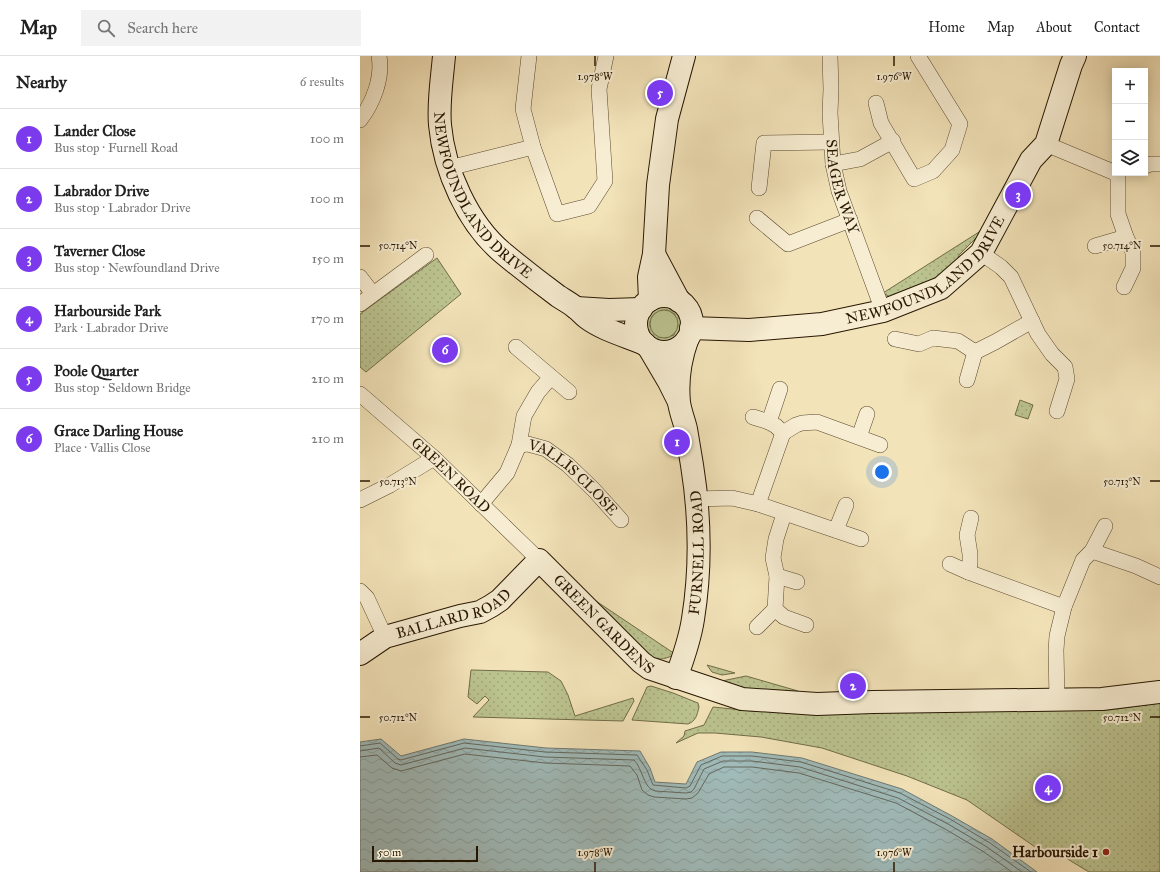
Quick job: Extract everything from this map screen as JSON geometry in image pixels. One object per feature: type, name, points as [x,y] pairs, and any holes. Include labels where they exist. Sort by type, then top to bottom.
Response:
[{"type":"street","points":[[360,120],[372,100],[376,89],[380,68],[379,56]]},
{"type":"street","name":"NEWFOUNDLAND DRIVE","points":[[444,56],[440,102],[440,124],[449,168],[455,185],[476,223],[503,253],[587,318],[663,352],[670,351],[682,345],[689,334],[814,324],[883,311],[941,288],[981,253],[1031,160],[1046,144],[1075,56]]},
{"type":"street","points":[[529,56],[523,109],[533,147],[557,214],[589,206],[605,181],[598,89],[606,56]]},
{"type":"street","points":[[647,346],[638,333],[636,320],[646,304],[649,277],[654,254],[658,185],[667,119],[684,56]]},
{"type":"street","name":"SEAGER WAY","points":[[830,56],[830,113],[833,164],[839,191],[883,311]]},
{"type":"street","points":[[876,103],[881,123],[893,141],[914,179],[933,171],[952,150],[960,124],[918,56]]},
{"type":"street","points":[[833,164],[860,159],[893,141]]},
{"type":"street","points":[[759,188],[764,143],[832,142]]},
{"type":"street","points":[[1046,144],[1112,169]]},
{"type":"street","points":[[449,168],[533,147]]},
{"type":"street","points":[[1124,176],[1118,214],[1133,252],[1132,268],[1124,287]]},
{"type":"street","points":[[757,218],[788,244],[850,220]]},
{"type":"street","points":[[1094,246],[1126,237]]},
{"type":"street","points":[[981,253],[1001,267],[1011,277],[1038,334],[1052,354],[1065,367],[1067,380],[1057,411]]},
{"type":"street","points":[[654,254],[679,301],[689,313],[691,318],[689,334]]},
{"type":"street","points":[[360,304],[426,255]]},
{"type":"street","points":[[360,277],[373,294]]},
{"type":"street","points":[[576,308],[609,310],[646,304],[664,296],[674,298],[679,301]]},
{"type":"street","points":[[967,380],[975,352],[1032,321]]},
{"type":"street","name":"FURNELL ROAD","points":[[676,678],[685,654],[694,613],[698,579],[696,499],[692,465],[680,403],[679,384],[681,356],[689,334]]},
{"type":"street","points":[[895,339],[919,344],[933,338],[952,340],[958,341],[975,352]]},
{"type":"street","name":"FURNELL ROAD","points":[[647,346],[680,403]]},
{"type":"street","points":[[516,347],[569,392]]},
{"type":"street","name":"VALLIS CLOSE","points":[[481,504],[507,472],[519,445],[524,416],[538,392],[551,377]]},
{"type":"street","points":[[769,422],[780,389]]},
{"type":"street","name":"GREEN ROAD","points":[[360,394],[434,458],[539,560]]},
{"type":"street","points":[[860,437],[867,414]]},
{"type":"street","points":[[753,417],[769,422],[784,433]]},
{"type":"street","points":[[758,504],[784,433],[796,425],[817,422],[880,445]]},
{"type":"street","name":"VALLIS CLOSE","points":[[519,445],[528,444],[546,449],[568,465],[594,490],[621,520]]},
{"type":"street","points":[[360,500],[390,486],[434,458]]},
{"type":"street","points":[[696,499],[732,498],[758,504],[860,539]]},
{"type":"street","points":[[836,530],[846,505]]},
{"type":"street","points":[[757,627],[775,609],[777,576],[773,558],[776,539],[784,514]]},
{"type":"street","points":[[968,572],[970,554],[967,535],[971,518]]},
{"type":"street","points":[[1057,700],[1057,636],[1064,607],[1083,560],[1092,551],[1105,526]]},
{"type":"street","points":[[1092,551],[1136,566],[1160,577]]},
{"type":"street","name":"GREEN GARDENS","points":[[539,560],[641,662],[649,668],[742,699],[817,704],[1057,700],[1102,699],[1160,692]]},
{"type":"street","name":"BALLARD ROAD","points":[[360,654],[385,637],[460,616],[480,612],[500,600],[539,560]]},
{"type":"street","points":[[950,564],[1064,607]]},
{"type":"street","points":[[777,576],[797,582]]},
{"type":"street","points":[[360,591],[367,598],[385,637]]},
{"type":"street","points":[[775,609],[784,617],[806,625]]},
{"type":"green space","points":[[979,232],[979,235],[959,255],[956,263],[931,282],[894,298],[883,293]]},
{"type":"green space","points":[[437,258],[461,294],[366,372],[360,367],[360,314]]},
{"type":"green space","points":[[662,303],[676,308],[685,321],[678,339],[672,344],[665,345],[651,339],[643,326],[644,319],[649,311]],"holes":[[[667,310],[675,314],[674,335],[665,338],[650,327],[651,319],[654,314]]]},
{"type":"green space","points":[[664,310],[674,314],[678,324],[674,334],[664,338],[654,334],[650,324],[654,314]]},
{"type":"green space","points":[[1020,400],[1033,405],[1028,419],[1015,415]]},
{"type":"green space","points":[[584,593],[675,654],[663,659],[651,658]]},
{"type":"green space","points":[[707,665],[735,673],[722,675],[712,672]]},
{"type":"green space","points":[[471,670],[548,672],[561,681],[568,695],[575,716],[633,698],[634,701],[623,721],[473,717],[489,700],[485,696],[477,704],[468,697]]},
{"type":"green space","points":[[746,676],[798,691],[796,693],[768,692],[720,685],[722,681]]},
{"type":"green space","points":[[651,686],[698,703],[699,707],[697,715],[691,723],[632,720],[647,687]]},
{"type":"green space","points":[[1160,703],[1160,872],[1089,872],[1056,852],[1041,851],[967,800],[907,776],[822,748],[761,737],[715,733],[698,733],[676,743],[684,736],[685,731],[704,725],[713,707],[752,711],[1108,710]]},
{"type":"water","points":[[381,739],[401,756],[464,739],[546,748],[640,751],[650,768],[655,782],[686,784],[697,762],[721,752],[752,752],[802,758],[902,789],[992,839],[1037,872],[360,872],[360,742]]},
{"type":"place","name":"Poole Quarter","points":[[660,93]]},
{"type":"place","name":"Taverner Close","points":[[1018,195]]},
{"type":"place","name":"Grace Darling House","points":[[445,350]]},
{"type":"place","name":"Lander Close","points":[[677,442]]},
{"type":"place","name":"Labrador Drive","points":[[853,686]]},
{"type":"place","name":"Harbourside Park","points":[[1048,788]]},
{"type":"place","name":"Harbourside 1","points":[[1106,852]]}]
